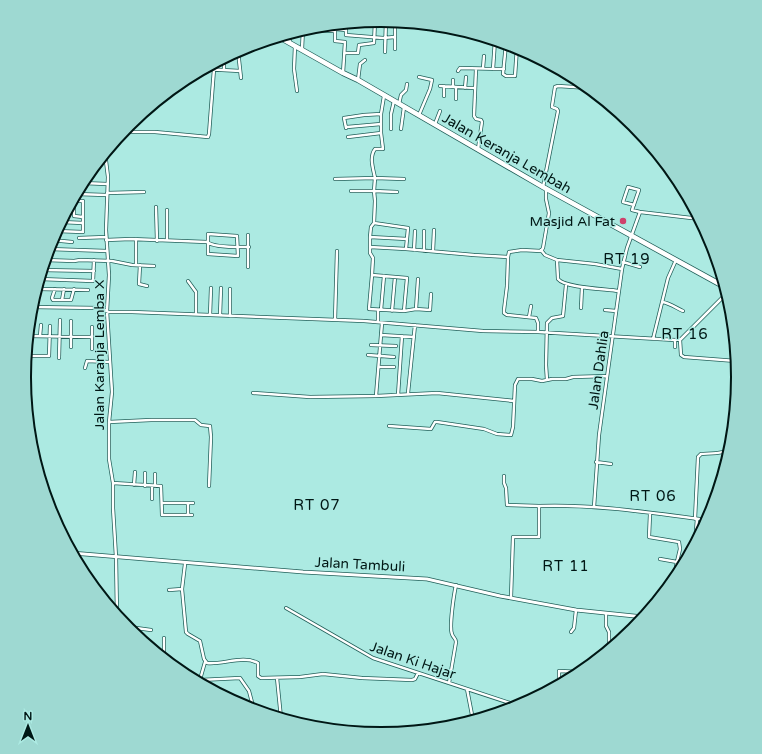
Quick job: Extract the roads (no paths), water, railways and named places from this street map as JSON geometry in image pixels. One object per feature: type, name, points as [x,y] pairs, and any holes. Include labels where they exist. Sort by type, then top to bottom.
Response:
[{"type":"main road","name":"Jalan Keranja Lembah","points":[[285,41],[358,80],[544,188],[718,283]]},
{"type":"street","points":[[345,53],[358,53],[359,45],[373,44],[375,27]]},
{"type":"street","points":[[385,52],[386,27]]},
{"type":"street","points":[[395,28],[395,49]]},
{"type":"street","points":[[343,73],[346,30],[335,30],[336,42],[345,42]]},
{"type":"street","points":[[346,35],[385,38],[395,37]]},
{"type":"street","points":[[301,50],[302,36]]},
{"type":"street","points":[[289,43],[290,39]]},
{"type":"street","points":[[294,46],[296,91]]},
{"type":"street","points":[[493,68],[495,46]]},
{"type":"street","points":[[505,50],[503,74],[505,76],[515,76],[517,55]]},
{"type":"street","points":[[483,68],[484,56]]},
{"type":"street","points":[[239,58],[241,78]]},
{"type":"street","points":[[358,80],[360,62],[365,60]]},
{"type":"street","points":[[224,64],[224,69]]},
{"type":"street","points":[[458,71],[460,68],[504,69]]},
{"type":"street","points":[[215,69],[240,71]]},
{"type":"street","points":[[476,69],[474,116],[482,122],[478,149]]},
{"type":"street","points":[[132,132],[155,132],[208,137],[211,114],[212,71]]},
{"type":"street","points":[[465,88],[466,77]]},
{"type":"street","points":[[419,115],[430,89],[432,80],[420,78]]},
{"type":"street","points":[[453,80],[456,99]]},
{"type":"street","points":[[399,104],[401,95],[405,92],[407,84]]},
{"type":"street","points":[[440,86],[475,88]]},
{"type":"street","points":[[444,86],[444,96]]},
{"type":"street","points":[[541,250],[544,245],[548,217],[544,188],[558,111],[552,106],[554,89],[558,86],[577,87]]},
{"type":"street","points":[[384,96],[381,114],[382,149],[375,149],[372,153],[372,165],[375,178],[375,201],[374,223],[371,228],[370,237],[370,252],[373,258],[369,309],[392,311],[416,309],[430,310],[431,294]]},
{"type":"street","points":[[391,129],[394,101]]},
{"type":"street","points":[[401,129],[404,107]]},
{"type":"street","points":[[435,125],[440,111]]},
{"type":"street","points":[[381,114],[344,118],[346,128],[381,124]]},
{"type":"street","points":[[348,137],[381,133]]},
{"type":"street","name":"Jalan Karanja Lemba X","points":[[106,161],[107,184],[106,238],[109,274],[107,311],[112,396],[109,422],[109,459],[113,483],[116,606]]},
{"type":"street","points":[[334,179],[404,179]]},
{"type":"street","points":[[90,183],[107,184]]},
{"type":"street","points":[[634,205],[623,202],[628,187],[638,190],[634,205],[632,210],[693,218]]},
{"type":"street","points":[[351,191],[397,192]]},
{"type":"street","points":[[83,194],[144,192]]},
{"type":"street","points":[[63,231],[82,232],[83,201],[79,201]]},
{"type":"street","points":[[156,207],[157,241]]},
{"type":"street","points":[[74,209],[74,216],[83,217]]},
{"type":"street","points":[[167,210],[167,240]]},
{"type":"street","name":"Jalan Dahlia","points":[[594,507],[596,462],[618,291],[625,253],[640,212]]},
{"type":"street","points":[[67,222],[83,223]]},
{"type":"street","points":[[374,223],[408,228],[406,249]]},
{"type":"street","points":[[433,252],[434,230]]},
{"type":"street","points":[[424,231],[424,251]]},
{"type":"street","points":[[414,250],[415,232]]},
{"type":"street","points":[[209,233],[236,236],[238,256],[209,255],[207,254],[207,242],[209,233]]},
{"type":"street","points":[[248,235],[248,267]]},
{"type":"street","points":[[370,237],[407,239]]},
{"type":"street","points":[[79,238],[157,241],[167,240],[207,242],[211,245],[238,247],[249,246]]},
{"type":"street","points":[[136,239],[136,265]]},
{"type":"street","points":[[59,241],[72,242]]},
{"type":"street","points":[[370,247],[474,256],[508,256]]},
{"type":"street","points":[[56,249],[107,251]]},
{"type":"street","points":[[538,332],[537,319],[507,315],[504,312],[508,256],[510,252],[541,250]]},
{"type":"street","points":[[541,250],[545,255],[557,260],[622,269]]},
{"type":"street","points":[[335,320],[337,251]]},
{"type":"street","points":[[51,260],[74,262],[80,260],[108,260],[136,265],[154,266]]},
{"type":"street","points":[[45,278],[93,281],[94,260]]},
{"type":"street","points":[[557,260],[558,280],[560,282],[566,285],[618,291]]},
{"type":"street","points":[[653,339],[668,278],[676,260]]},
{"type":"street","points":[[623,262],[640,267]]},
{"type":"street","points":[[140,265],[139,284],[146,286]]},
{"type":"street","points":[[48,270],[94,271]]},
{"type":"street","points":[[372,275],[407,278],[404,311]]},
{"type":"street","points":[[378,322],[384,276]]},
{"type":"street","points":[[392,311],[396,277]]},
{"type":"street","points":[[416,309],[418,279]]},
{"type":"street","points":[[188,281],[196,292],[196,314]]},
{"type":"street","points":[[548,380],[546,365],[548,321],[552,318],[562,316],[566,285]]},
{"type":"street","points":[[581,308],[582,287]]},
{"type":"street","points":[[55,288],[53,299],[62,300],[71,300],[74,290]]},
{"type":"street","points":[[210,315],[211,288]]},
{"type":"street","points":[[220,315],[221,288]]},
{"type":"street","points":[[42,289],[88,290]]},
{"type":"street","points":[[62,300],[64,289]]},
{"type":"street","points":[[230,289],[230,316]]},
{"type":"street","points":[[38,307],[99,308],[114,312],[378,322],[483,331],[538,332],[680,340],[722,298]]},
{"type":"street","points":[[662,302],[670,304],[683,311]]},
{"type":"street","points":[[529,317],[531,306]]},
{"type":"street","points":[[606,310],[616,312]]},
{"type":"street","points":[[59,358],[60,320]]},
{"type":"street","points":[[71,321],[71,347]]},
{"type":"street","points":[[376,396],[382,323]]},
{"type":"street","points":[[40,336],[41,325]]},
{"type":"street","points":[[408,394],[415,325]]},
{"type":"street","points":[[32,356],[49,356],[50,326]]},
{"type":"street","points":[[92,327],[92,349]]},
{"type":"street","points":[[381,335],[414,336]]},
{"type":"street","points":[[34,336],[92,337]]},
{"type":"street","points":[[398,395],[402,336]]},
{"type":"street","points":[[675,340],[675,347]]},
{"type":"street","points":[[680,340],[681,355],[684,357],[730,361]]},
{"type":"street","points":[[371,345],[396,346]]},
{"type":"street","points":[[368,355],[394,357]]},
{"type":"street","points":[[84,368],[87,361],[109,362]]},
{"type":"street","points":[[379,367],[394,367]]},
{"type":"street","points":[[389,426],[430,429],[437,422],[484,429],[496,434],[511,436],[513,431],[516,382],[518,379],[542,381],[607,376]]},
{"type":"street","points":[[252,393],[310,398],[437,393],[514,401]]},
{"type":"street","points":[[109,422],[195,420],[201,425],[210,426],[209,486]]},
{"type":"street","points":[[695,531],[698,457],[700,454],[718,453],[723,451]]},
{"type":"street","points":[[596,462],[611,464]]},
{"type":"street","points":[[134,485],[135,472]]},
{"type":"street","points":[[145,473],[145,486]]},
{"type":"street","points":[[152,499],[155,474]]},
{"type":"street","points":[[504,476],[507,505],[594,507],[700,519]]},
{"type":"street","points":[[113,483],[161,486],[162,514],[190,515],[188,503]]},
{"type":"street","points":[[162,503],[193,503]]},
{"type":"street","points":[[511,597],[513,537],[539,537],[539,506]]},
{"type":"street","points":[[650,514],[649,537],[679,542],[680,549],[677,562],[660,559]]},
{"type":"street","name":"Jalan Tambuli","points":[[79,554],[185,564],[344,575],[402,576],[426,579],[576,610],[636,616]]},
{"type":"street","points":[[185,564],[182,589],[186,632],[200,641],[205,662],[200,676]]},
{"type":"street","points":[[450,683],[456,642],[456,638],[452,633],[453,606],[456,586]]},
{"type":"street","points":[[169,590],[182,589]]},
{"type":"street","name":"Jalan Ki Hajar","points":[[286,608],[364,654],[508,703]]},
{"type":"street","points":[[571,632],[574,628],[576,610]]},
{"type":"street","points":[[606,614],[606,626],[609,632],[609,642]]},
{"type":"street","points":[[138,628],[151,630]]},
{"type":"street","points":[[164,638],[164,652]]},
{"type":"street","points":[[205,662],[208,664],[239,660],[255,662],[258,663],[259,678],[323,674],[357,678],[412,680],[415,679],[418,673]]},
{"type":"street","points":[[558,678],[559,671],[570,671]]},
{"type":"street","points":[[207,680],[240,678],[249,691],[252,702]]},
{"type":"street","points":[[277,678],[281,712]]},
{"type":"street","points":[[466,689],[472,715]]},
{"type":"place","name":"Masjid Al Fat","points":[[623,221]]},
{"type":"district","name":"RT 19","points":[[627,259]]},
{"type":"district","name":"RT 16","points":[[685,334]]},
{"type":"district","name":"RT 06","points":[[653,496]]},
{"type":"district","name":"RT 07","points":[[317,505]]},
{"type":"district","name":"RT 11","points":[[566,566]]}]
